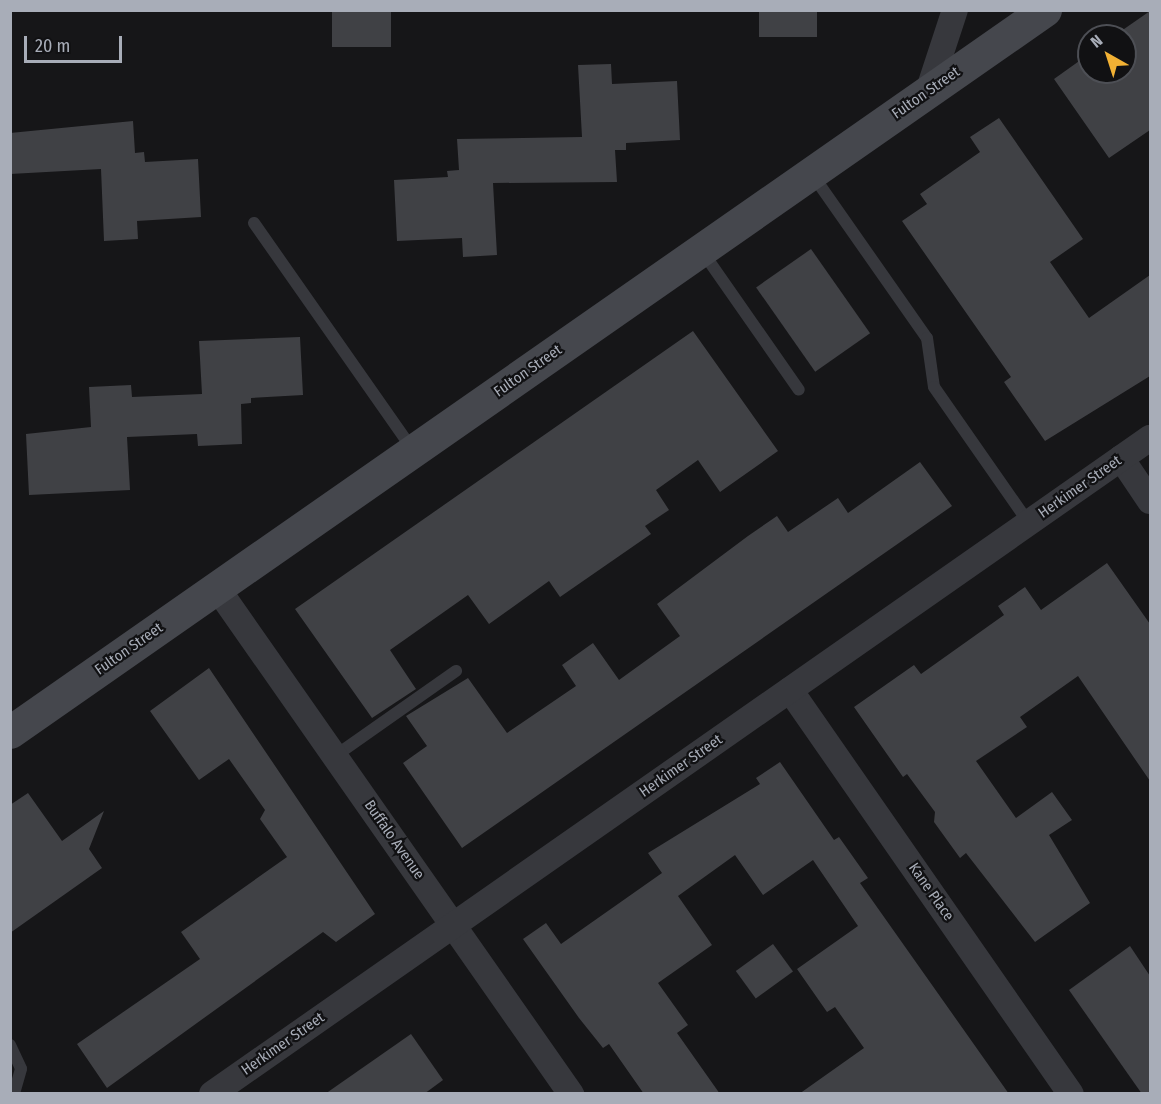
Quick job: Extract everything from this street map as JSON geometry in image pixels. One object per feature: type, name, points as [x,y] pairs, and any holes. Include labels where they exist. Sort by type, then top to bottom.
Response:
[{"type":"main road","name":"Fulton Street","points":[[10,732],[1045,10]]},
{"type":"street","points":[[928,92],[955,10]]},
{"type":"street","name":"Herkimer Street","points":[[212,1094],[1150,438]]},
{"type":"street","points":[[1121,458],[1150,501]]},
{"type":"street","name":"Buffalo Avenue","points":[[217,588],[571,1094]]},
{"type":"street","name":"Kane Place","points":[[790,690],[1071,1094]]},
{"type":"lane","points":[[812,173],[927,338],[934,387],[1029,523]]},
{"type":"lane","points":[[254,223],[414,451]]},
{"type":"lane","points":[[702,250],[798,390]]},
{"type":"lane","points":[[335,756],[456,671]]},
{"type":"lane","points":[[10,1045],[21,1068],[14,1094]]},
{"type":"building","points":[[332,10],[391,10],[391,47],[332,47]]},
{"type":"building","points":[[759,10],[817,10],[817,37],[759,37]]},
{"type":"building","points":[[1150,11],[1150,130],[1109,158],[1054,79],[1077,63],[1077,84],[1137,84],[1137,24],[1131,24]]},
{"type":"building","points":[[611,64],[612,84],[677,81],[680,140],[626,143],[626,150],[615,150],[617,182],[493,183],[497,255],[463,257],[462,238],[397,241],[394,180],[448,177],[447,171],[459,170],[457,139],[582,137],[578,65]]},
{"type":"building","points":[[999,118],[1083,239],[1050,262],[1089,318],[1150,275],[1150,376],[1045,441],[1004,382],[1011,377],[902,221],[927,204],[920,194],[980,152],[970,137]]},
{"type":"building","points":[[133,121],[135,153],[144,152],[145,162],[198,159],[201,217],[137,221],[138,239],[104,241],[101,169],[10,174],[10,133]]},
{"type":"building","points":[[811,249],[870,333],[815,372],[756,287]]},
{"type":"building","points":[[693,331],[778,451],[720,492],[698,460],[656,490],[669,510],[645,526],[651,534],[560,597],[549,581],[489,624],[468,595],[390,650],[416,689],[372,718],[295,609]]},
{"type":"building","points":[[300,337],[303,395],[251,398],[251,403],[241,404],[242,444],[198,446],[197,434],[127,437],[130,490],[29,495],[26,434],[91,427],[89,387],[131,385],[132,397],[202,394],[199,341]]},
{"type":"building","points":[[920,462],[952,506],[462,848],[403,763],[427,746],[406,716],[468,678],[507,733],[576,686],[562,665],[593,643],[619,680],[680,636],[657,604],[748,536],[777,516],[788,532],[838,498],[848,513]]},
{"type":"building","points":[[1107,563],[1150,624],[1150,781],[1078,676],[1020,717],[1027,727],[976,761],[1016,818],[1052,792],[1072,820],[1049,835],[1090,903],[1035,942],[966,853],[960,858],[934,822],[935,812],[907,774],[903,777],[854,707],[914,665],[921,674],[1004,615],[998,606],[1025,587],[1041,610]]},
{"type":"building","points":[[209,668],[375,914],[336,942],[323,932],[107,1088],[77,1044],[200,959],[181,932],[287,857],[260,819],[265,810],[229,759],[199,780],[150,711]]},
{"type":"building","points":[[780,762],[834,840],[839,837],[868,878],[860,883],[1009,1094],[799,1094],[864,1048],[835,1007],[827,1012],[797,969],[858,926],[813,860],[763,895],[735,855],[678,896],[712,945],[658,983],[688,1025],[677,1033],[720,1094],[644,1094],[609,1044],[603,1048],[579,1018],[523,939],[546,923],[561,944],[662,873],[648,853],[760,784],[756,778]]},
{"type":"building","points":[[28,793],[62,841],[104,811],[89,849],[102,868],[10,933],[10,805]]},
{"type":"building","points":[[773,944],[793,972],[756,999],[736,971]]},
{"type":"building","points":[[1130,946],[1150,976],[1150,1094],[1142,1094],[1069,990]]},
{"type":"building","points":[[411,1034],[443,1080],[424,1094],[325,1094]]}]
